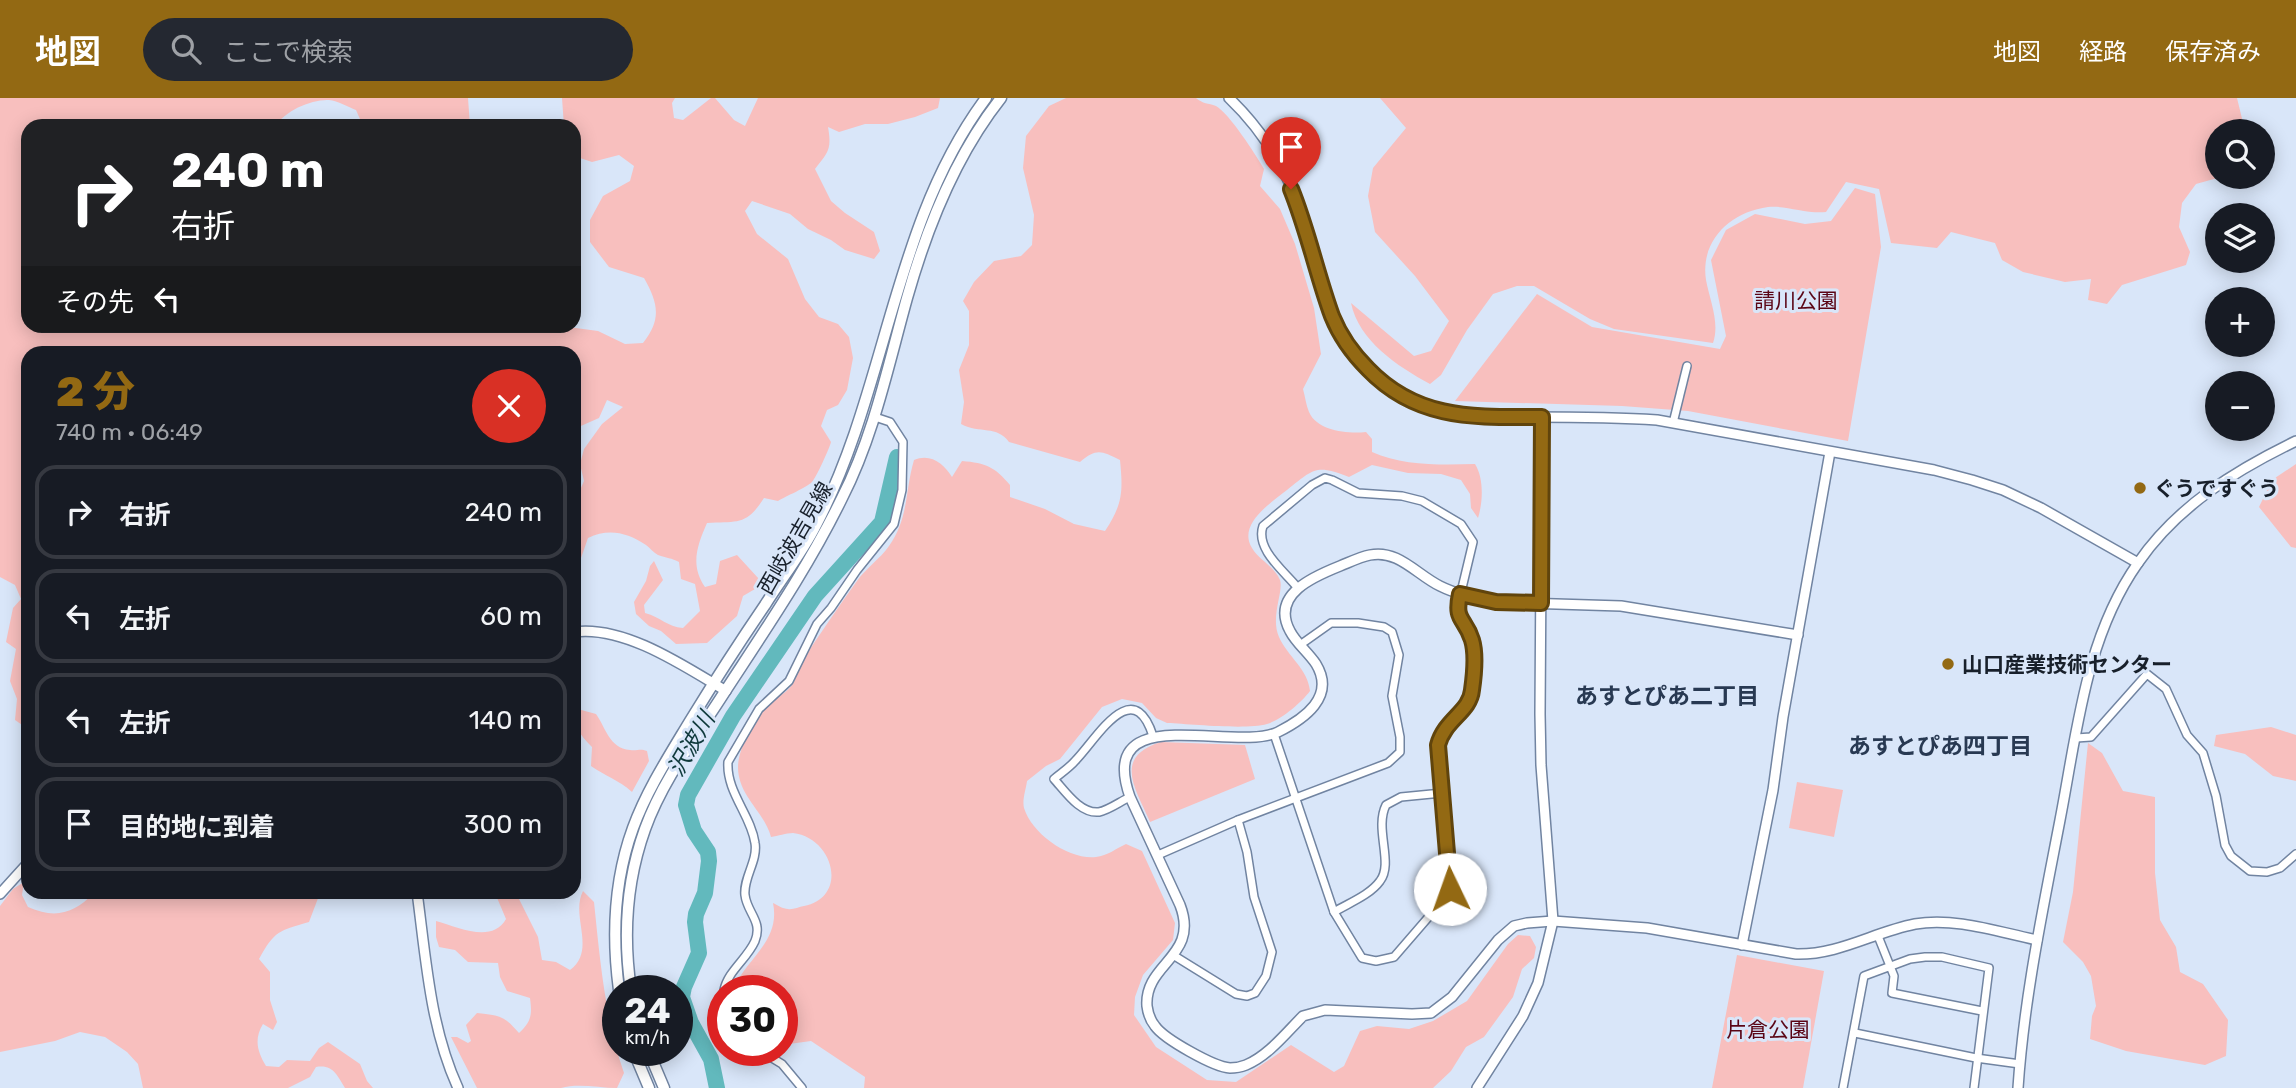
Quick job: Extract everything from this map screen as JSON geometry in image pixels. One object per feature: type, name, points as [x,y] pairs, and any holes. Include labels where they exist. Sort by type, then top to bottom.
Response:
[{"type":"main road","name":"西岐波吉見線","points":[[617,975],[615,956],[617,905],[622,870],[643,803],[664,763],[713,684],[816,526],[852,445],[905,266],[927,203],[961,137],[986,98]]},
{"type":"main road","name":"西岐波吉見線","points":[[630,975],[626,931],[628,897],[639,847],[670,776],[803,567],[854,474],[875,418],[926,237],[954,173],[1001,98]]},
{"type":"main road","points":[[640,1066],[649,1088]]},
{"type":"main road","points":[[655,1066],[664,1088]]},
{"type":"street","points":[[1229,98],[1256,128],[1284,171],[1333,318],[1342,337],[1364,366],[1398,395],[1432,409],[1475,417],[1618,417],[1673,423],[1934,470],[2003,490],[2041,508],[2138,563]]},
{"type":"street","points":[[1673,423],[1687,366]]},
{"type":"street","points":[[1477,1088],[1523,1016],[1538,983],[1553,921],[1541,765],[1542,417]]},
{"type":"street","points":[[731,975],[755,939],[758,925],[745,893],[755,843],[734,790],[728,762],[758,709],[789,681],[817,624],[894,524],[902,490],[903,442],[890,422],[875,418]]},
{"type":"street","points":[[2018,1088],[2037,940],[2076,738],[2097,644],[2114,604],[2138,563],[2174,520],[2206,493],[2252,463],[2296,441]]},
{"type":"street","points":[[1742,945],[1773,790],[1830,452]]},
{"type":"street","points":[[1274,734],[1334,912],[1362,958],[1387,960],[1401,949],[1450,889],[1438,745],[1445,727],[1467,705],[1473,689],[1474,644],[1457,609],[1473,542],[1461,524],[1422,501],[1402,496],[1358,493],[1325,478],[1312,485],[1264,526],[1260,537],[1265,548],[1297,587]]},
{"type":"street","points":[[1798,635],[1621,606],[1496,602],[1460,594],[1440,586],[1392,555],[1369,555],[1297,587],[1287,604],[1285,616],[1288,628],[1317,666],[1320,675],[1319,698],[1307,715],[1274,734],[1247,739],[1166,734],[1153,736],[1142,740],[1128,756],[1124,780],[1186,922],[1181,944],[1149,989],[1148,1015],[1153,1025],[1161,1034],[1216,1064],[1228,1068],[1243,1067],[1258,1059],[1303,1017],[1312,1012],[1325,1010],[1431,1013],[1452,997],[1498,940],[1514,926],[1527,923],[1553,921],[1647,928],[1784,953],[1819,953],[1844,948],[1915,924],[1946,923],[2037,940]]},
{"type":"street","points":[[1158,855],[1238,820],[1388,764],[1400,752],[1392,696],[1399,655],[1392,632],[1384,627],[1331,623],[1300,645]]},
{"type":"street","points":[[581,632],[595,631],[631,640],[726,691]]},
{"type":"street","points":[[2076,738],[2091,737],[2147,674],[2166,689],[2187,735],[2203,753],[2216,796],[2225,845],[2231,856],[2250,871],[2267,872],[2280,868],[2296,854]]},
{"type":"street","points":[[1130,797],[1098,812],[1091,811],[1073,801],[1054,779],[1075,761],[1113,717],[1122,711],[1140,713],[1146,718],[1153,736]]},
{"type":"street","points":[[1334,912],[1371,890],[1383,876],[1380,823],[1385,805],[1401,797],[1442,793]]},
{"type":"street","points":[[1173,955],[1236,994],[1247,996],[1255,993],[1266,976],[1272,952],[1254,897],[1247,852],[1238,820]]},
{"type":"street","points":[[0,894],[21,871]]},
{"type":"street","points":[[418,899],[437,1029],[444,1057],[458,1088]]},
{"type":"street","points":[[1878,936],[1895,976],[1892,993],[1982,1011]]},
{"type":"street","points":[[1843,1088],[1864,976],[1910,959],[1942,957],[1989,968],[1974,1088]]},
{"type":"street","points":[[1855,1033],[1976,1058],[2020,1064]]},
{"type":"street","points":[[784,1066],[802,1088]]},
{"type":"green space","points":[[0,98],[468,98],[470,119],[360,119],[356,110],[329,100],[299,107],[282,119],[21,119],[21,333],[581,333],[581,329],[598,331],[625,344],[643,343],[653,326],[655,303],[644,278],[609,267],[590,242],[590,220],[603,196],[630,181],[634,166],[619,155],[592,162],[581,158],[581,119],[564,119],[562,98],[675,98],[672,103],[674,118],[683,120],[711,98],[715,98],[734,120],[745,126],[758,98],[940,98],[938,108],[888,124],[865,124],[839,132],[828,127],[828,150],[815,169],[831,201],[874,232],[880,251],[874,259],[845,250],[808,229],[790,214],[752,201],[745,211],[757,234],[788,259],[805,299],[819,317],[838,324],[849,337],[853,358],[847,390],[838,405],[827,410],[821,426],[831,442],[812,482],[778,501],[764,498],[746,518],[734,522],[707,523],[700,540],[696,563],[705,587],[716,584],[720,561],[737,555],[759,579],[755,589],[743,596],[737,616],[707,643],[676,644],[636,614],[634,602],[654,561],[663,580],[644,605],[645,613],[683,628],[700,611],[695,584],[681,579],[679,562],[658,555],[625,534],[610,532],[588,538],[581,558],[581,488],[584,481],[581,460],[584,449],[602,424],[623,407],[607,400],[599,418],[581,426],[581,346],[21,346],[21,599],[15,585],[0,577]]},
{"type":"green space","points":[[1066,98],[1196,98],[1221,110],[1242,135],[1264,169],[1260,186],[1280,209],[1295,244],[1314,308],[1321,354],[1303,389],[1313,418],[1334,430],[1366,432],[1372,439],[1372,452],[1384,457],[1422,464],[1475,464],[1480,476],[1482,498],[1478,518],[1471,508],[1470,494],[1461,480],[1441,474],[1408,473],[1372,465],[1349,477],[1322,470],[1303,477],[1258,514],[1249,530],[1249,539],[1255,552],[1280,580],[1277,629],[1283,644],[1306,676],[1310,691],[1306,696],[1278,719],[1267,724],[1246,727],[1167,723],[1156,718],[1142,703],[1122,699],[1102,707],[1060,759],[1027,781],[1024,808],[1028,818],[1043,836],[1063,850],[1085,857],[1096,857],[1126,844],[1142,851],[1175,923],[1173,940],[1143,975],[1135,997],[1134,1015],[1156,1047],[1207,1080],[1236,1082],[1291,1045],[1334,1072],[1344,1066],[1360,1031],[1377,1026],[1409,1029],[1433,1021],[1467,1001],[1508,944],[1518,935],[1530,936],[1536,947],[1534,958],[1522,969],[1513,997],[1484,1037],[1466,1047],[1451,1071],[1433,1088],[864,1088],[865,1077],[811,1041],[798,1043],[798,975],[741,975],[761,950],[772,929],[773,903],[790,909],[818,900],[827,891],[831,868],[818,845],[807,837],[793,833],[771,837],[763,819],[742,787],[738,767],[740,753],[759,715],[792,685],[800,664],[836,611],[895,535],[903,514],[914,460],[926,458],[936,461],[952,477],[962,461],[984,465],[995,470],[1010,485],[1010,497],[1045,509],[1074,524],[1105,531],[1118,505],[1121,489],[1120,460],[1099,452],[1080,462],[1009,442],[994,431],[961,424],[964,402],[959,370],[969,345],[969,311],[963,301],[974,282],[994,261],[1021,256],[1032,245],[1034,215],[1023,168],[1026,136],[1049,106]]},
{"type":"green space","points":[[1380,98],[2237,98],[2242,119],[2205,119],[2205,181],[2196,184],[2182,203],[2179,227],[2190,252],[2186,265],[2122,285],[2107,304],[2088,300],[2091,279],[2065,282],[2023,272],[2002,260],[1995,243],[1951,232],[1937,248],[1891,243],[1879,189],[1846,182],[1826,212],[1768,207],[1741,215],[1720,231],[1713,241],[1705,266],[1715,320],[1713,343],[1614,329],[1590,319],[1534,286],[1517,286],[1493,294],[1467,330],[1441,375],[1430,384],[1405,369],[1371,341],[1355,317],[1351,303],[1414,356],[1431,351],[1449,321],[1415,276],[1375,232],[1368,196],[1373,168],[1406,128]]},
{"type":"green space","name":"請川公園","points":[[1855,188],[1875,194],[1881,247],[1848,441],[1688,411],[1622,406],[1455,401],[1537,294],[1592,327],[1720,349],[1726,336],[1711,260],[1726,230],[1755,214],[1805,224],[1831,221]]},
{"type":"green space","points":[[2296,464],[2296,548],[2291,547],[2259,507],[2272,480]]},
{"type":"green space","points":[[21,599],[21,724],[15,720],[17,699],[10,681],[16,649],[6,642],[13,608]]},
{"type":"green space","points":[[581,710],[596,714],[617,746],[647,751],[649,761],[632,792],[591,766],[592,747],[581,734]]},
{"type":"green space","points":[[2271,727],[2296,735],[2296,781],[2273,776],[2245,754],[2214,746],[2216,735]]},
{"type":"green space","points":[[1161,742],[1245,745],[1255,779],[1150,822],[1134,786],[1132,765],[1146,748]]},
{"type":"green space","points":[[2088,743],[2102,753],[2123,791],[2155,797],[2155,873],[2160,920],[2176,947],[2180,972],[2203,984],[2228,1020],[2226,1056],[2205,1065],[2126,1051],[2090,1039],[2092,1016],[2096,1006],[2091,976],[2083,962],[2063,942],[2073,892]]},
{"type":"green space","points":[[1797,782],[1843,790],[1834,837],[1789,828]]},
{"type":"green space","points":[[21,884],[21,899],[24,899],[28,907],[47,913],[71,910],[87,899],[318,899],[309,922],[279,933],[269,942],[259,959],[270,972],[270,1000],[277,1022],[273,1030],[263,1024],[258,1035],[260,1055],[266,1066],[279,1067],[287,1060],[310,1061],[319,1048],[328,1042],[360,1064],[373,1088],[345,1088],[331,1069],[316,1067],[310,1077],[288,1088],[143,1088],[138,1064],[127,1052],[105,1037],[80,1032],[55,1041],[0,1052],[0,906],[13,889]]},
{"type":"green space","points":[[583,891],[594,902],[602,975],[602,1066],[622,1066],[624,1073],[617,1088],[477,1088],[451,1037],[468,1043],[471,1041],[466,1025],[477,1013],[501,1017],[519,1033],[530,1017],[530,998],[507,991],[500,977],[498,963],[468,962],[455,950],[439,947],[436,921],[474,932],[492,931],[500,927],[506,919],[498,899],[519,899],[538,937],[542,960],[556,962],[570,970],[582,953],[579,911]]},
{"type":"green space","name":"片倉公園","points":[[1737,955],[1824,971],[1803,1088],[1712,1088]]},
{"type":"waterway","name":"沢波川","points":[[717,1088],[711,1059],[691,1023],[682,997],[699,953],[695,922],[705,893],[709,861],[708,852],[694,831],[686,805],[688,795],[733,716],[815,596],[882,522],[897,457]]},
{"type":"place","name":"ぐうですぐう","points":[[2140,488]]},
{"type":"place","name":"山口産業技術センター","points":[[1948,664]]},
{"type":"district","name":"あすとぴあ二丁目","points":[[1667,696]]},
{"type":"district","name":"あすとぴあ四丁目","points":[[1940,746]]},
{"type":"route","points":[[1291,189],[1333,318],[1353,353],[1374,376],[1398,395],[1448,413],[1475,417],[1542,417],[1541,603],[1496,602],[1460,594],[1457,609],[1474,644],[1473,689],[1467,705],[1445,727],[1438,745],[1450,889]]}]
